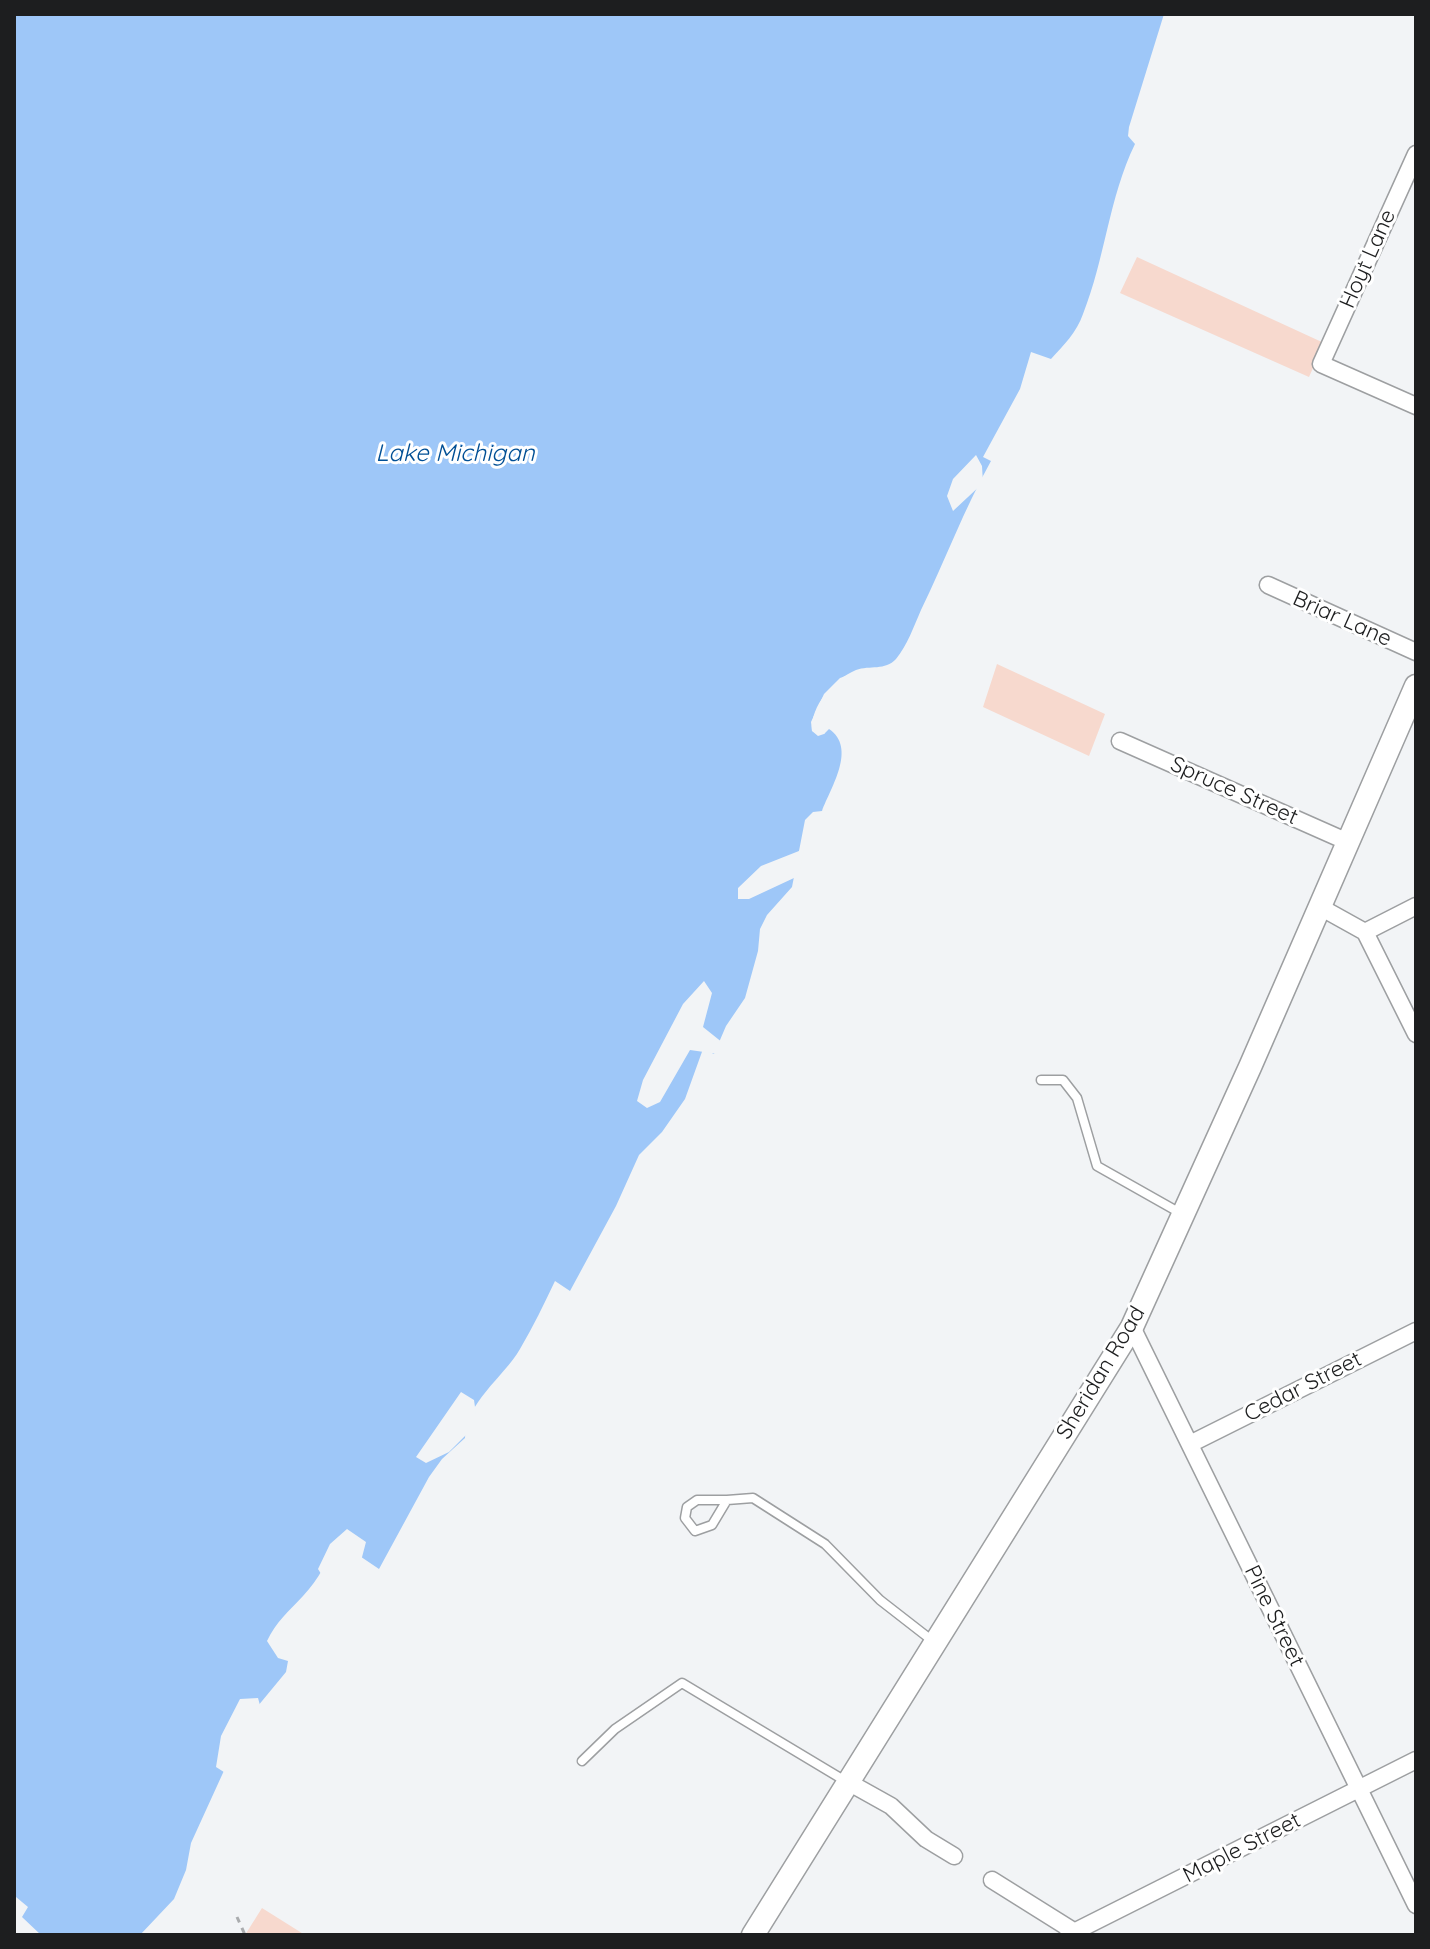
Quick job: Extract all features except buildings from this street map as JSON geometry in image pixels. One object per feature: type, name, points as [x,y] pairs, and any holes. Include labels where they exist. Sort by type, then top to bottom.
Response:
[{"type":"street","name":"Hoyt Lane","points":[[1416,154],[1321,364],[1416,406]]},
{"type":"street","name":"Briar Lane","points":[[1268,585],[1416,652]]},
{"type":"street","name":"Sheridan Road","points":[[753,1935],[1132,1327],[1416,686]]},
{"type":"street","name":"Spruce Street","points":[[1120,741],[1348,842]]},
{"type":"street","points":[[1365,932],[1416,906]]},
{"type":"street","points":[[1320,907],[1365,932],[1416,1034]]},
{"type":"street","name":"Pine Street","points":[[1132,1327],[1416,1905]]},
{"type":"street","name":"Cedar Street","points":[[1190,1444],[1416,1331]]},
{"type":"street","name":"Maple Street","points":[[1072,1933],[1416,1760]]},
{"type":"street","points":[[848,1782],[891,1806],[926,1839],[954,1856]]},
{"type":"street","points":[[992,1880],[1072,1933]]},
{"type":"lane","points":[[1041,1080],[1063,1080],[1077,1098],[1097,1166],[1183,1215]]},
{"type":"lane","points":[[727,1500],[712,1525],[695,1531],[685,1518],[687,1507],[697,1500],[753,1498],[825,1544],[880,1600],[935,1643]]},
{"type":"lane","points":[[582,1761],[615,1729],[682,1683],[848,1782]]},
{"type":"path","points":[[237,1917],[245,1935]]},
{"type":"shaded area","points":[[1137,257],[1324,343],[1309,377],[1120,293]]},
{"type":"shaded area","points":[[997,664],[1105,714],[1089,756],[983,707]]},
{"type":"shaded area","points":[[262,1908],[305,1935],[245,1935]]},
{"type":"water","name":"Lake Michigan","points":[[14,14],[1164,14],[1129,127],[1128,136],[1135,144],[1119,185],[1097,272],[1080,321],[1051,359],[1031,352],[1020,389],[983,457],[991,461],[900,654],[887,665],[848,674],[825,694],[815,712],[812,731],[824,734],[829,729],[841,746],[839,768],[822,811],[813,812],[805,820],[792,887],[767,915],[760,929],[758,951],[745,998],[726,1026],[714,1054],[703,1049],[685,1099],[662,1132],[639,1155],[616,1206],[570,1291],[555,1281],[520,1349],[478,1402],[467,1425],[465,1438],[442,1459],[429,1477],[379,1569],[336,1540],[314,1583],[274,1628],[267,1641],[278,1658],[288,1661],[286,1672],[248,1718],[191,1843],[186,1870],[174,1899],[140,1935],[41,1935],[22,1917],[28,1907],[16,1897],[14,1899]]},
{"type":"pier","points":[[976,455],[982,466],[983,483],[953,511],[947,496],[953,479]]},
{"type":"pier","points":[[868,668],[887,670],[855,675],[842,682],[820,711],[816,729],[819,732],[830,725],[824,734],[818,736],[812,731],[811,722],[824,694],[840,678]]},
{"type":"pier","points":[[804,849],[799,874],[794,878],[749,899],[738,899],[738,888],[761,866]]},
{"type":"pier","points":[[704,981],[712,993],[703,1027],[723,1043],[718,1054],[690,1050],[660,1102],[647,1108],[637,1101],[643,1080],[683,1004]]},
{"type":"pier","points":[[461,1392],[474,1400],[476,1414],[469,1425],[469,1432],[449,1452],[426,1463],[416,1457]]},
{"type":"pier","points":[[347,1529],[366,1542],[361,1561],[364,1564],[338,1546],[323,1577],[318,1569],[330,1544]]},
{"type":"pier","points":[[258,1698],[261,1709],[252,1720],[227,1774],[216,1767],[221,1736],[240,1699]]}]
